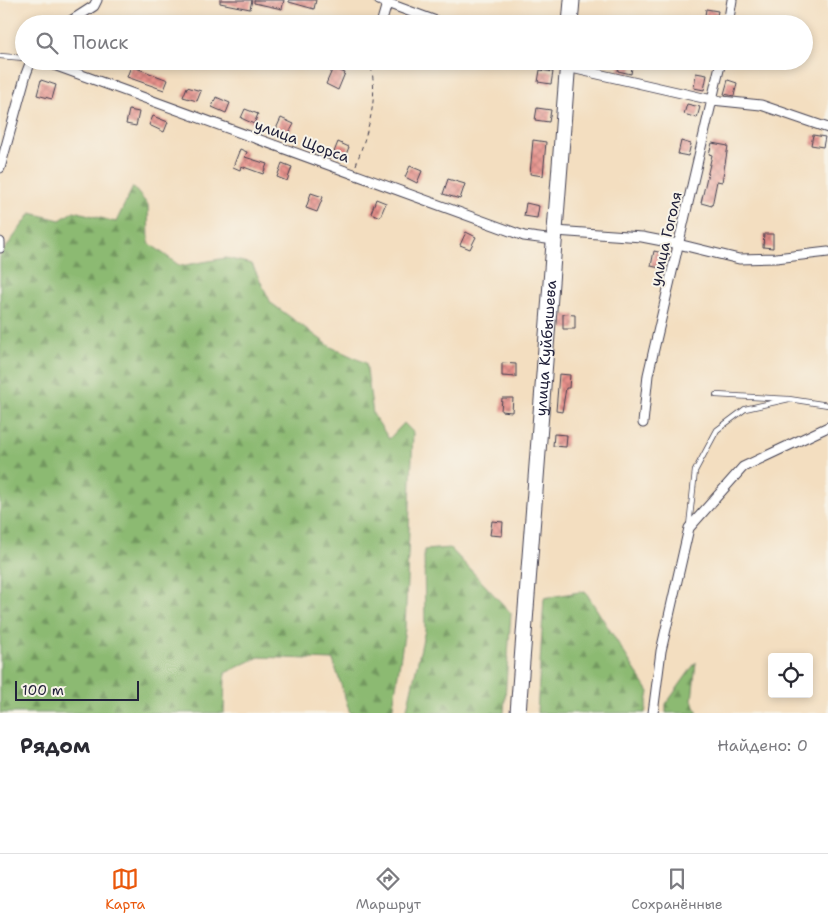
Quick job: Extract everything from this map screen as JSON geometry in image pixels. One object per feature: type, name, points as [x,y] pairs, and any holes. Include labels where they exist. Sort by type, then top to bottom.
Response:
[{"type":"highway","points":[[571,15],[572,0]]},
{"type":"highway","name":"улица Куйбышева","points":[[518,713],[567,70]]},
{"type":"street","points":[[80,15],[94,6],[97,0]]},
{"type":"street","points":[[730,15],[732,0]]},
{"type":"street","points":[[383,15],[385,1],[421,15]]},
{"type":"street","points":[[0,168],[3,147],[28,70]]},
{"type":"street","name":"улица Щорса","points":[[68,70],[524,236],[642,237],[739,259],[776,258],[828,252]]},
{"type":"street","points":[[591,70],[712,100],[761,105],[828,128]]},
{"type":"street","name":"улица Гоголя","points":[[643,423],[648,375],[719,70]]},
{"type":"street","points":[[0,242],[0,248]]},
{"type":"street","points":[[653,713],[661,651],[689,528],[743,467],[828,427]]},
{"type":"lane","points":[[0,56],[15,57]]},
{"type":"lane","points":[[716,395],[789,399],[828,405]]},
{"type":"lane","points":[[689,528],[695,471],[717,430],[745,409],[789,399]]},
{"type":"path","points":[[354,174],[373,111],[375,84],[372,70]]},
{"type":"green space","points":[[133,187],[148,205],[149,243],[180,266],[226,258],[252,264],[271,303],[331,347],[366,363],[373,414],[389,439],[404,423],[413,432],[405,629],[392,713],[350,713],[333,660],[259,657],[225,673],[224,713],[0,713],[0,256],[31,213],[60,220],[74,211],[116,222]]},
{"type":"green space","points":[[450,548],[511,613],[504,713],[406,713],[425,630],[424,550]]},
{"type":"green space","points":[[585,591],[649,692],[645,713],[537,713],[544,598]]},
{"type":"green space","points":[[696,662],[692,700],[698,713],[666,713],[666,704]]},
{"type":"building","points":[[220,0],[252,0],[250,9],[220,3]]},
{"type":"building","points":[[254,0],[284,0],[282,9],[254,3]]},
{"type":"building","points":[[289,0],[316,0],[314,9],[289,2]]},
{"type":"building","points":[[706,9],[718,11],[717,15],[705,15]]},
{"type":"building","points":[[130,70],[142,70],[168,80],[164,90],[127,77]]},
{"type":"building","points":[[332,70],[345,73],[338,90],[326,84]]},
{"type":"building","points":[[540,70],[553,72],[551,84],[538,82]]},
{"type":"building","points":[[618,70],[632,70],[631,74]]},
{"type":"building","points":[[696,73],[707,75],[704,90],[694,88]]},
{"type":"building","points":[[41,80],[56,85],[52,99],[37,95]]},
{"type":"building","points":[[728,80],[737,83],[734,96],[724,94]]},
{"type":"building","points":[[187,87],[201,91],[197,101],[183,97]]},
{"type":"building","points":[[216,97],[230,103],[226,113],[212,107]]},
{"type":"building","points":[[687,104],[700,107],[697,118],[684,114]]},
{"type":"building","points":[[537,108],[551,110],[549,122],[535,120]]},
{"type":"building","points":[[245,109],[258,114],[254,124],[241,118]]},
{"type":"building","points":[[129,110],[139,112],[136,126],[126,124]]},
{"type":"building","points":[[153,116],[168,122],[164,132],[149,125]]},
{"type":"building","points":[[281,118],[294,124],[288,135],[276,129]]},
{"type":"building","points":[[813,135],[825,137],[823,147],[811,145]]},
{"type":"building","points":[[533,140],[546,142],[543,176],[530,174]]},
{"type":"building","points":[[681,141],[691,144],[688,156],[678,154]]},
{"type":"building","points":[[338,142],[349,147],[345,157],[334,152]]},
{"type":"building","points":[[712,143],[728,146],[722,182],[717,181],[712,206],[701,203],[712,155],[709,154]]},
{"type":"building","points":[[240,149],[247,152],[245,157],[267,164],[263,174],[241,166],[240,170],[233,167]]},
{"type":"building","points":[[282,163],[292,167],[287,181],[277,177]]},
{"type":"building","points":[[410,166],[422,171],[417,183],[405,177]]},
{"type":"building","points":[[448,179],[465,184],[460,199],[443,194]]},
{"type":"building","points":[[311,193],[323,197],[317,212],[306,208]]},
{"type":"building","points":[[376,199],[386,203],[380,217],[371,213]]},
{"type":"building","points":[[526,203],[539,206],[537,218],[524,216]]},
{"type":"building","points":[[466,232],[476,237],[470,249],[460,245]]},
{"type":"building","points":[[764,234],[773,234],[773,248],[763,247]]},
{"type":"building","points":[[654,251],[667,254],[664,269],[651,266]]},
{"type":"building","points":[[563,314],[575,315],[575,329],[563,329]]},
{"type":"building","points":[[502,363],[516,364],[516,377],[502,376]]},
{"type":"building","points":[[559,374],[570,375],[569,388],[566,388],[562,412],[556,411]]},
{"type":"building","points":[[502,398],[513,398],[512,412],[501,411]]},
{"type":"building","points":[[554,434],[567,435],[566,447],[553,446]]},
{"type":"building","points":[[492,521],[503,522],[502,536],[490,535]]}]
